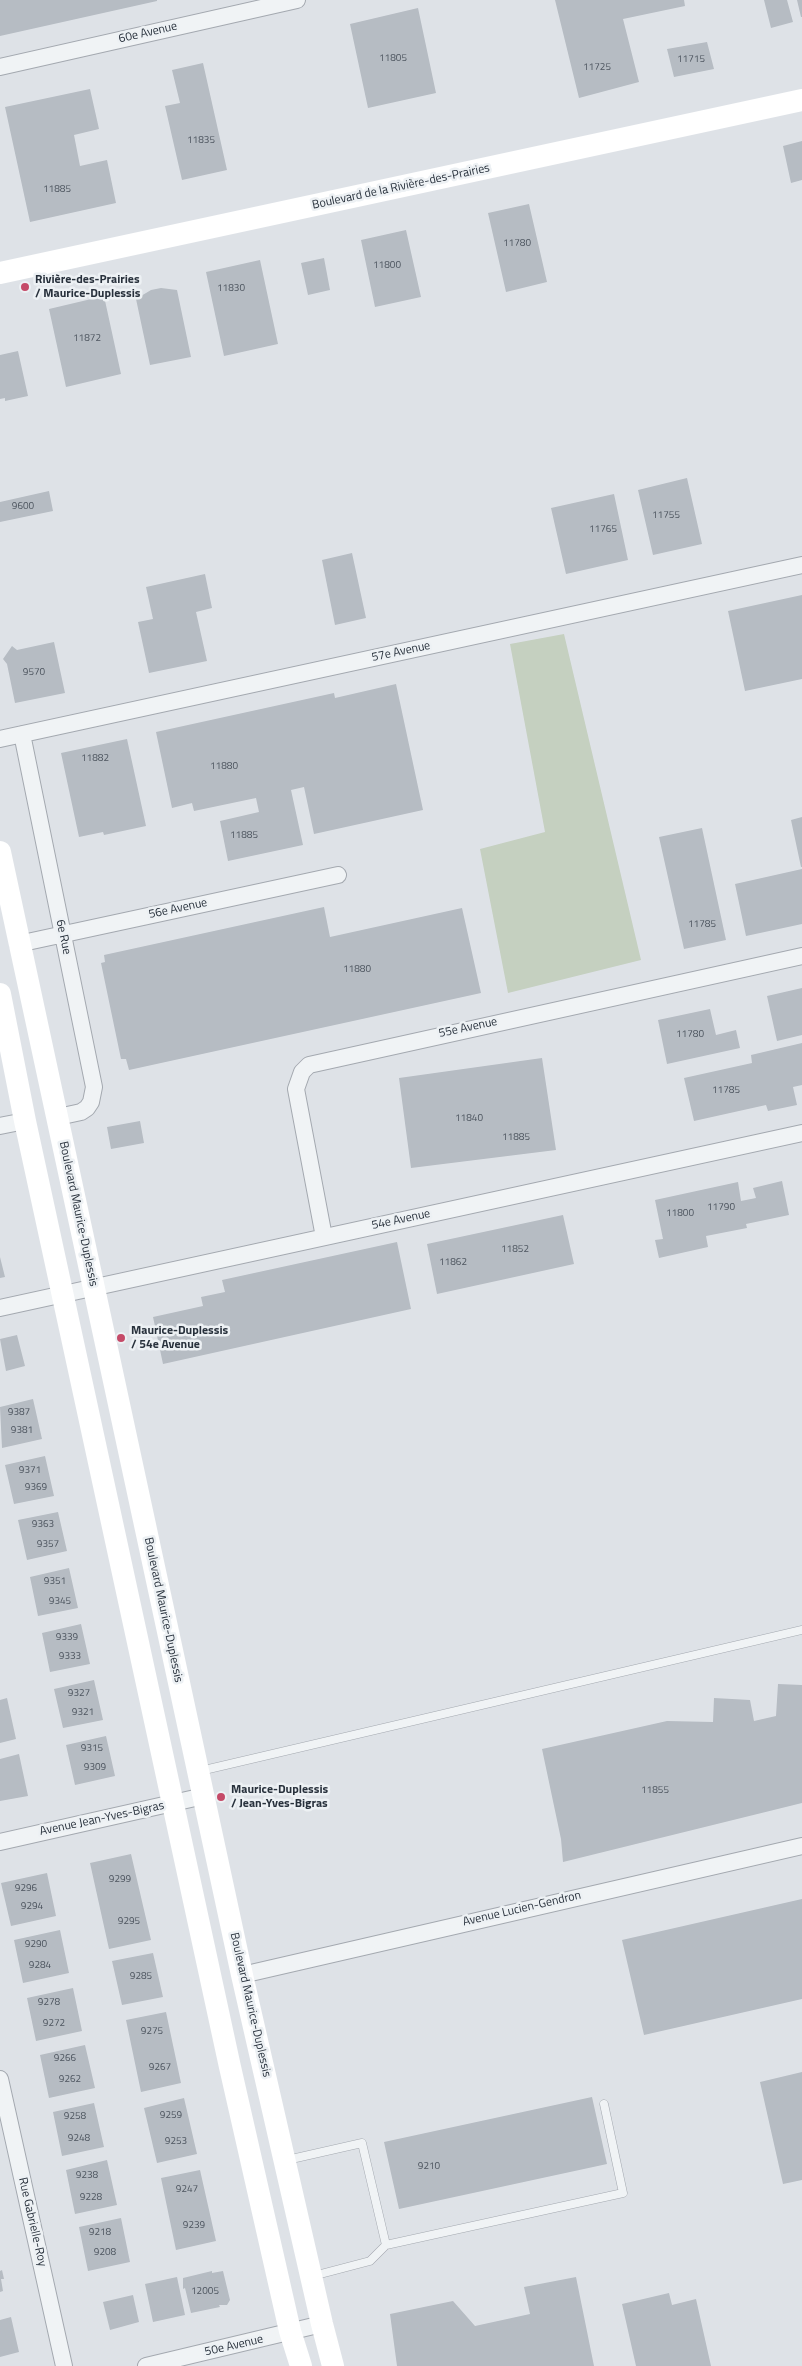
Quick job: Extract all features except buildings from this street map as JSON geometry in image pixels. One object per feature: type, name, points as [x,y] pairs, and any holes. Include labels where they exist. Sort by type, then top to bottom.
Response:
[{"type":"street","name":"60e Avenue","points":[[0,67],[297,0]]},
{"type":"street","name":"Boulevard de la Rivière-des-Prairies","points":[[0,273],[802,100]]},
{"type":"street","name":"57e Avenue","points":[[0,739],[802,565]]},
{"type":"street","name":"6e Rue","points":[[22,734],[94,1087],[91,1102],[87,1108],[81,1112],[58,1117]]},
{"type":"street","name":"Boulevard Maurice-Duplessis","points":[[0,852],[18,944],[58,1117],[242,1974],[322,2324],[334,2366]]},
{"type":"street","name":"56e Avenue","points":[[18,944],[338,875]]},
{"type":"street","name":"55e Avenue","points":[[324,1237],[296,1089],[302,1072],[309,1065],[802,956]]},
{"type":"street","points":[[0,994],[24,1121],[290,2331],[301,2366]]},
{"type":"street","points":[[0,1126],[24,1121]]},
{"type":"street","name":"54e Avenue","points":[[0,1308],[802,1133]]},
{"type":"street","name":"Avenue Jean-Yves-Bigras","points":[[0,1842],[204,1796]]},
{"type":"street","name":"Avenue Lucien-Gendron","points":[[242,1974],[802,1846]]},
{"type":"street","name":"Rue Gabrielle-Roy","points":[[0,2079],[64,2366]]},
{"type":"street","name":"50e Avenue","points":[[146,2366],[270,2338],[290,2331],[322,2324]]},
{"type":"lane","points":[[198,1771],[802,1630]]},
{"type":"lane","points":[[311,2276],[370,2261],[386,2245],[623,2193],[604,2104]]},
{"type":"lane","points":[[285,2160],[362,2143],[386,2245]]},
{"type":"green space","points":[[564,634],[641,960],[508,993],[480,849],[545,832],[510,644]]},
{"type":"place","name":"Rivière-des-Prairies / Maurice-Duplessis","points":[[25,287]]},
{"type":"place","name":"Maurice-Duplessis / 54e Avenue","points":[[121,1338]]},
{"type":"place","name":"Maurice-Duplessis / Jean-Yves-Bigras","points":[[221,1797]]}]
